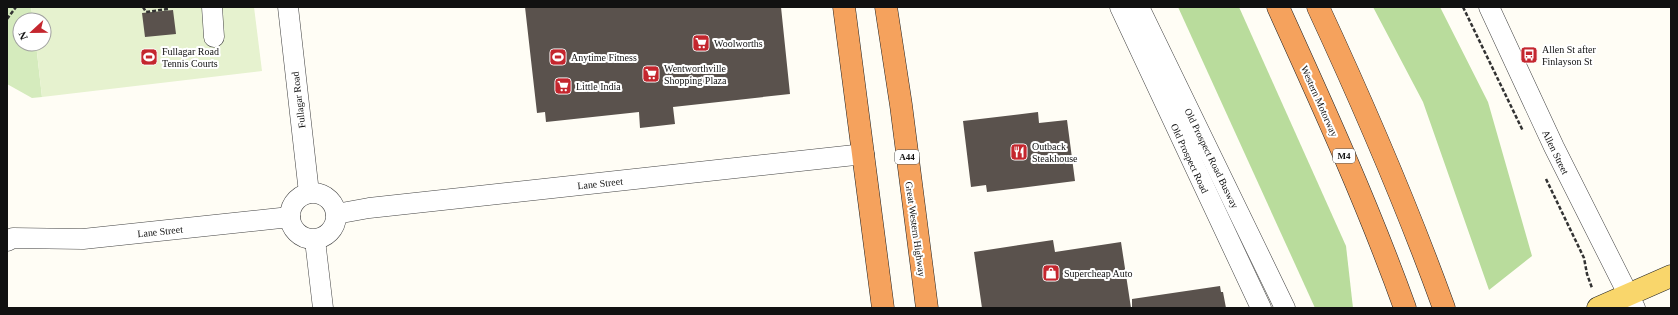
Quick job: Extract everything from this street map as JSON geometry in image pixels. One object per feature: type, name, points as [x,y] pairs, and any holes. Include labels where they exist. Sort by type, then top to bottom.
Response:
[{"type":"highway","points":[[844,7],[883,308]]},
{"type":"highway","name":"Great Western Highway","points":[[886,7],[901,105],[927,308]]},
{"type":"highway","name":"Western Motorway","points":[[1278,7],[1361,196],[1405,308]]},
{"type":"highway","points":[[1318,7],[1404,202],[1444,308]]},
{"type":"main road","points":[[1598,308],[1631,302],[1671,276]]},
{"type":"street","points":[[212,7],[214,37]]},
{"type":"street","name":"Fullagar Road","points":[[288,7],[309,193]]},
{"type":"street","name":"Old Prospect Road","points":[[1120,7],[1261,308]]},
{"type":"street","name":"Old Prospect Road Busway","points":[[1139,7],[1285,308]]},
{"type":"street","name":"Allen Street","points":[[1489,7],[1554,147],[1631,302]]},
{"type":"street","name":"Lane Street","points":[[336,214],[368,208],[864,154]]},
{"type":"street","points":[[309,193],[319,194],[327,198],[334,205],[336,214],[336,222],[333,228],[328,234],[316,240],[307,239],[299,235],[294,230],[290,217],[295,202],[302,196],[309,193]]},
{"type":"street","name":"Lane Street","points":[[7,241],[14,238],[83,239],[290,217]]},
{"type":"street","name":"Lane Street","points":[[7,251],[28,239]]},
{"type":"street","points":[[316,240],[323,308]]},
{"type":"path","points":[[7,19],[16,7]]},
{"type":"path","points":[[144,7],[146,12],[168,9],[168,7]]},
{"type":"green space","points":[[7,7],[31,7],[32,12],[12,12],[12,52],[37,52],[42,97],[32,98],[7,84]]},
{"type":"green space","name":"Fullagar Road Tennis Courts","points":[[31,7],[254,7],[262,71],[42,97],[37,52],[52,52],[52,12],[32,12]]},
{"type":"green space","points":[[1178,7],[1239,7],[1346,246],[1353,308],[1315,308]]},
{"type":"green space","points":[[1373,7],[1440,7],[1488,102],[1532,256],[1489,290],[1423,102]]},
{"type":"building","name":"Wentworthville Shopping Plaza","points":[[525,7],[781,7],[790,94],[673,107],[675,124],[640,128],[639,112],[546,122],[545,112],[537,113]]},
{"type":"building","points":[[173,10],[176,34],[145,37],[142,13]]},
{"type":"building","name":"Outback Steakhouse","points":[[1038,112],[1039,123],[1067,120],[1075,181],[987,192],[986,185],[971,187],[963,121]]},
{"type":"building","name":"Supercheap Auto","points":[[1053,240],[1055,252],[1121,242],[1131,308],[982,308],[974,252]]},
{"type":"building","points":[[1220,286],[1221,292],[1223,292],[1226,308],[1132,308],[1132,299]]},
{"type":"place","name":"Woolworths","points":[[701,43]]},
{"type":"place","name":"Allen St after Finlayson St","points":[[1529,55]]},
{"type":"place","name":"Fullagar Road Tennis Courts","points":[[149,57]]},
{"type":"place","name":"Anytime Fitness","points":[[558,57]]},
{"type":"place","name":"Wentworthville Shopping Plaza","points":[[651,74]]},
{"type":"place","name":"Little India","points":[[563,86]]},
{"type":"place","name":"Outback Steakhouse","points":[[1019,152]]},
{"type":"place","name":"Supercheap Auto","points":[[1051,273]]}]
